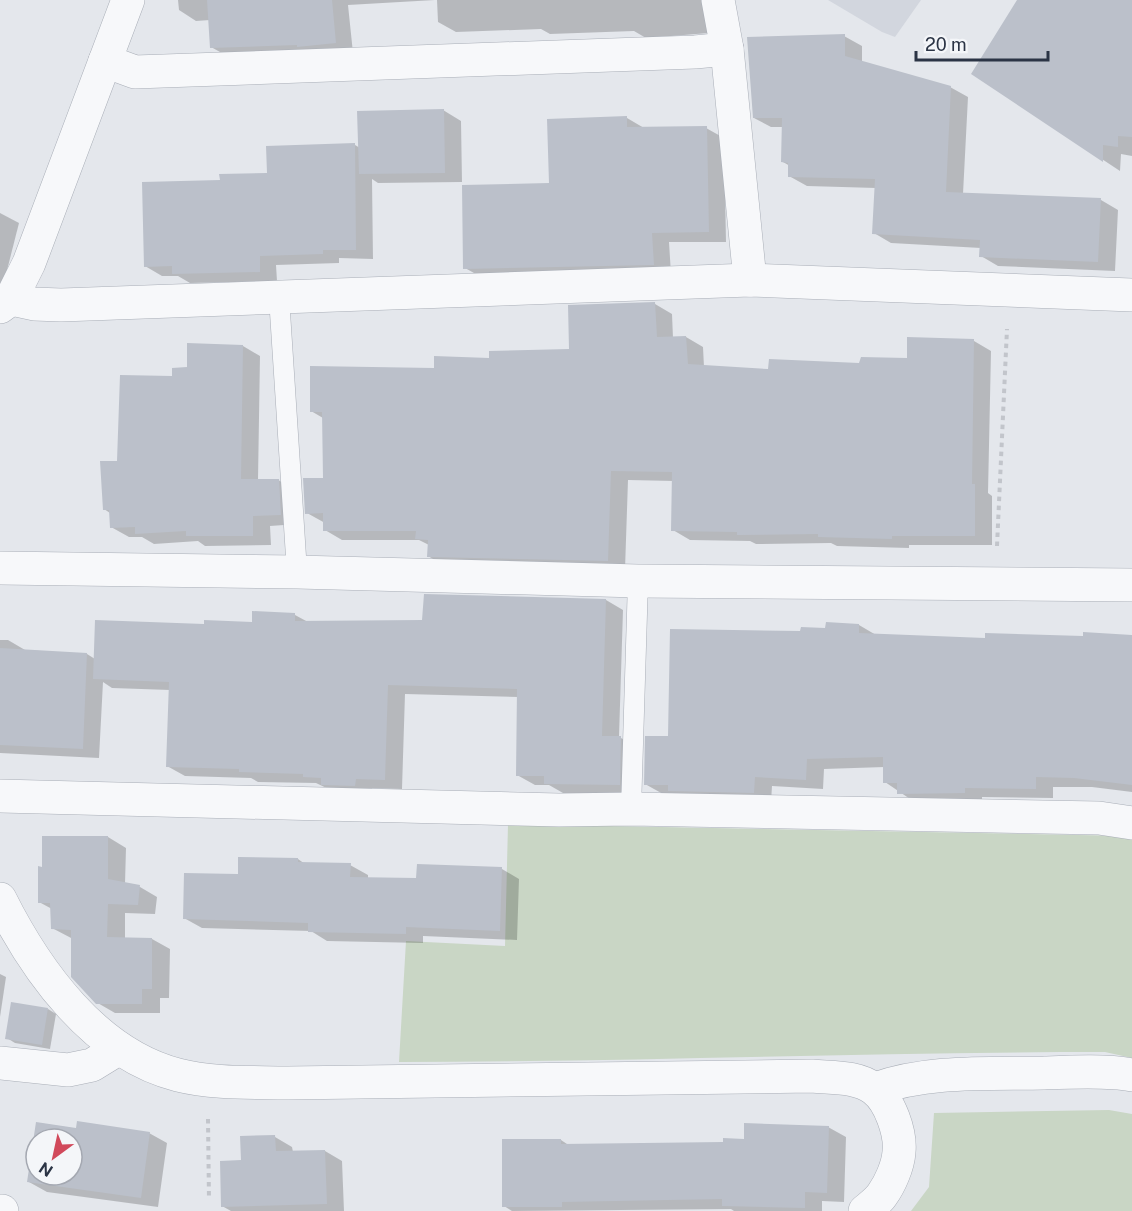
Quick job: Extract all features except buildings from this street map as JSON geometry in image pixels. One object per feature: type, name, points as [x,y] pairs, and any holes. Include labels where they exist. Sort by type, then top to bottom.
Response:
[{"type":"street","points":[[128,0],[29,263],[5,303],[60,306],[750,279],[1132,295]]},
{"type":"street","points":[[718,0],[726,49],[750,279]]},
{"type":"street","points":[[105,61],[135,72],[726,49]]},
{"type":"street","points":[[0,568],[297,572],[639,581],[1132,585]]},
{"type":"street","points":[[0,796],[559,810],[631,809],[1099,818],[1132,823]]},
{"type":"street","points":[[0,899],[30,952],[47,976],[68,1002],[118,1048],[148,1065],[210,1081],[288,1083],[812,1076],[856,1080],[875,1089],[887,1104],[894,1120],[900,1152],[893,1174],[882,1196],[865,1211]]},
{"type":"street","points":[[0,1063],[68,1070],[92,1065],[118,1048]]},
{"type":"street","points":[[875,1089],[897,1081],[926,1076],[1064,1072],[1132,1075]]},
{"type":"lane","points":[[279,297],[297,572]]},
{"type":"lane","points":[[631,809],[639,581]]},
{"type":"path","points":[[997,551],[1007,322]]},
{"type":"path","points":[[208,1118],[209,1200]]},
{"type":"shaded area","points":[[828,0],[921,0],[895,37],[882,32]]},
{"type":"green space","points":[[508,824],[1128,836],[1132,839],[1132,1058],[1105,1052],[1017,1052],[399,1062],[406,941],[505,946]]},
{"type":"green space","points":[[1109,1110],[1132,1114],[1132,1211],[911,1211],[929,1187],[934,1113]]}]
